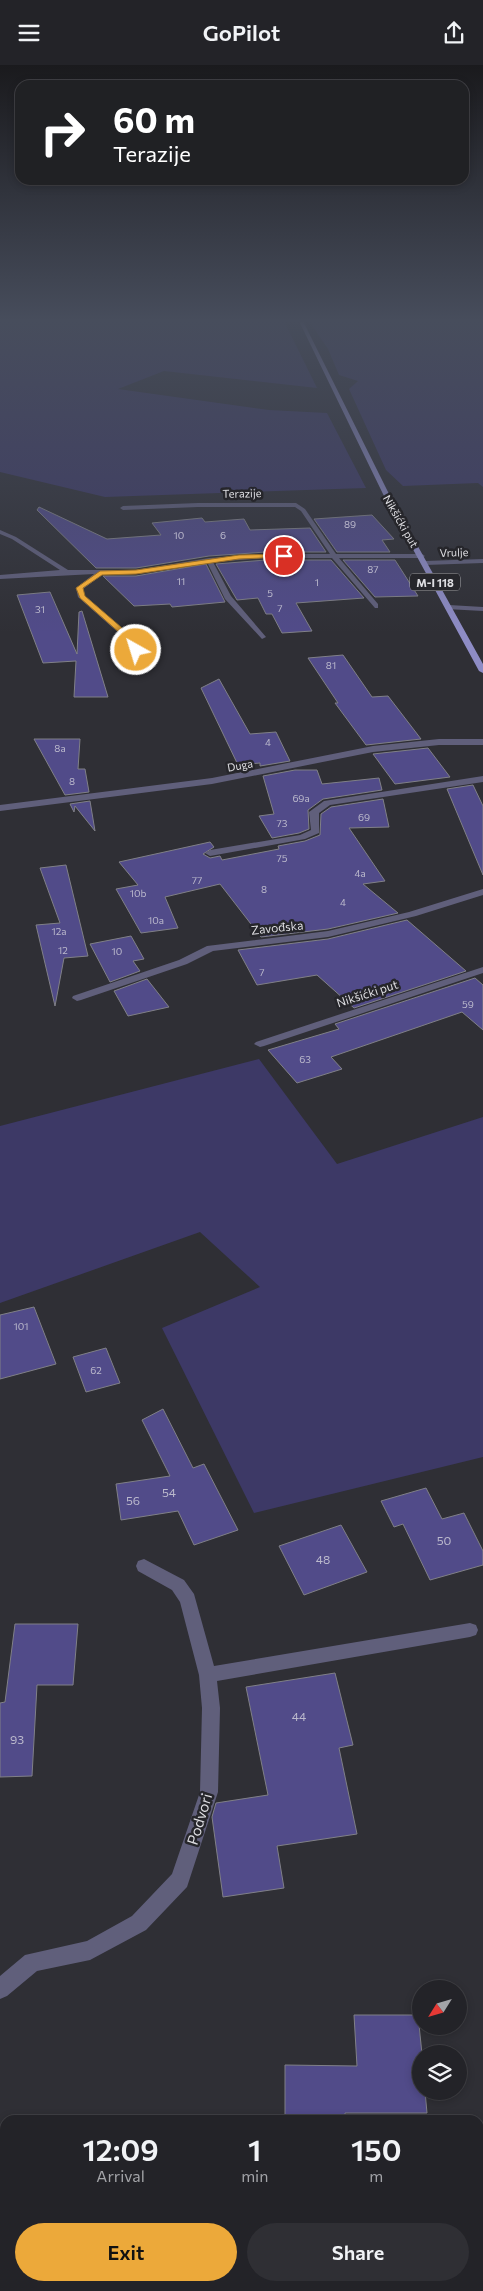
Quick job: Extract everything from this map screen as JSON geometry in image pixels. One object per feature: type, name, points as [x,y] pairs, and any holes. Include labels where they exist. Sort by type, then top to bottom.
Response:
[{"type":"main road","name":"Nikšićki put","points":[[352,425],[386,494],[483,671]]},
{"type":"street","name":"Terazije","points":[[122,509],[198,505],[296,505],[304,510],[335,557],[374,606]]},
{"type":"street","points":[[0,532],[68,572]]},
{"type":"street","points":[[0,577],[68,572],[136,572],[209,560],[266,556],[423,559]]},
{"type":"street","name":"Vrulje","points":[[423,559],[483,561]]},
{"type":"street","points":[[209,560],[228,597],[262,637]]},
{"type":"street","points":[[100,573],[79,588],[82,597],[134,642],[136,650],[134,670]]},
{"type":"street","points":[[448,607],[483,609]]},
{"type":"street","name":"Duga","points":[[0,808],[212,781],[373,749],[439,742],[483,742]]},
{"type":"street","points":[[210,853],[309,834],[316,831],[314,812],[327,803],[483,779]]},
{"type":"street","name":"Zavođska","points":[[77,998],[183,962],[211,948],[328,934],[412,914],[483,892]]},
{"type":"street","name":"Nikšićki put","points":[[260,1044],[483,970]]},
{"type":"street","name":"Podvori","points":[[0,1989],[32,1961],[90,1950],[139,1923],[180,1880],[209,1792],[211,1708],[208,1675],[188,1599],[178,1585],[144,1566]]},
{"type":"street","points":[[208,1675],[470,1629]]},
{"type":"shaded area","points":[[0,425],[333,425],[366,488],[105,497],[0,472]]},
{"type":"shaded area","points":[[365,425],[483,425],[483,487],[478,483],[403,486],[386,470]]},
{"type":"shaded area","points":[[259,1059],[337,1164],[483,1117],[483,1457],[254,1513],[162,1328],[260,1287],[200,1232],[0,1303],[0,1126]]},
{"type":"building","points":[[39,507],[107,539],[161,535],[152,523],[202,518],[205,522],[244,519],[250,530],[310,528],[326,552],[266,552],[209,556],[136,568],[96,568],[37,510]]},
{"type":"building","points":[[372,515],[394,539],[382,540],[390,552],[337,552],[314,519]]},
{"type":"building","points":[[266,560],[331,560],[364,598],[296,603],[312,631],[282,633],[272,614],[266,614],[258,598],[237,600],[216,564]]},
{"type":"building","points":[[343,560],[395,560],[418,596],[375,597]]},
{"type":"building","points":[[206,564],[225,602],[172,607],[170,604],[134,606],[103,576],[136,576]]},
{"type":"building","points":[[50,592],[77,654],[79,612],[82,611],[108,697],[74,697],[76,661],[43,663],[17,595]]},
{"type":"building","points":[[343,655],[372,697],[388,696],[421,739],[366,745],[335,703],[338,703],[308,658]]},
{"type":"building","points":[[219,679],[250,734],[276,732],[290,761],[260,766],[260,763],[238,765],[201,688]]},
{"type":"building","points":[[34,739],[80,739],[78,769],[85,769],[89,792],[65,795]]},
{"type":"building","points":[[428,748],[450,777],[395,784],[373,754]]},
{"type":"building","points":[[295,770],[317,770],[322,784],[379,778],[382,790],[323,799],[308,810],[309,829],[299,833],[272,838],[259,816],[274,814],[263,776]]},
{"type":"building","points":[[473,785],[483,806],[483,875],[447,789]]},
{"type":"building","points":[[383,799],[389,827],[349,828],[385,881],[363,884],[398,913],[328,929],[261,937],[220,884],[165,897],[178,928],[141,933],[116,889],[138,885],[119,862],[210,842],[214,847],[203,854],[210,858],[220,856],[222,860],[279,849],[278,846],[305,841],[320,835],[321,814],[331,807]]},
{"type":"building","points":[[90,801],[95,831],[75,806],[74,812],[70,804]]},
{"type":"building","points":[[66,865],[88,956],[64,958],[55,1006],[36,925],[60,923],[40,868]]},
{"type":"building","points":[[407,920],[466,971],[354,1008],[317,975],[257,985],[238,950],[328,939]]},
{"type":"building","points":[[131,936],[144,959],[133,961],[140,971],[110,982],[90,944]]},
{"type":"building","points":[[475,978],[483,985],[483,1030],[462,1012],[331,1057],[342,1069],[297,1083],[268,1050],[339,1029],[335,1024]]},
{"type":"building","points":[[147,979],[169,1007],[128,1016],[114,991]]},
{"type":"building","points":[[34,1307],[56,1364],[0,1379],[0,1315]]},
{"type":"building","points":[[106,1348],[120,1383],[86,1392],[73,1357]]},
{"type":"building","points":[[163,1409],[193,1468],[204,1464],[238,1530],[194,1545],[178,1511],[121,1520],[116,1484],[170,1476],[142,1420]]},
{"type":"building","points":[[426,1488],[442,1519],[464,1513],[483,1551],[483,1565],[430,1580],[403,1524],[394,1527],[381,1501]]},
{"type":"building","points":[[341,1525],[367,1572],[304,1595],[279,1546]]},
{"type":"building","points":[[15,1624],[78,1624],[73,1685],[37,1685],[32,1776],[0,1777],[0,1703],[5,1702]]},
{"type":"building","points":[[335,1673],[353,1745],[339,1748],[357,1834],[277,1846],[284,1888],[223,1897],[212,1817],[216,1803],[268,1795],[246,1687]]},
{"type":"building","points":[[354,2015],[412,2015],[412,2035],[420,2035],[421,2045],[412,2045],[412,2100],[426,2100],[427,2113],[285,2115],[285,2065],[357,2066]]},
{"type":"route","points":[[136,650],[134,642],[82,597],[79,588],[100,573],[136,572],[239,557],[284,556]]}]
